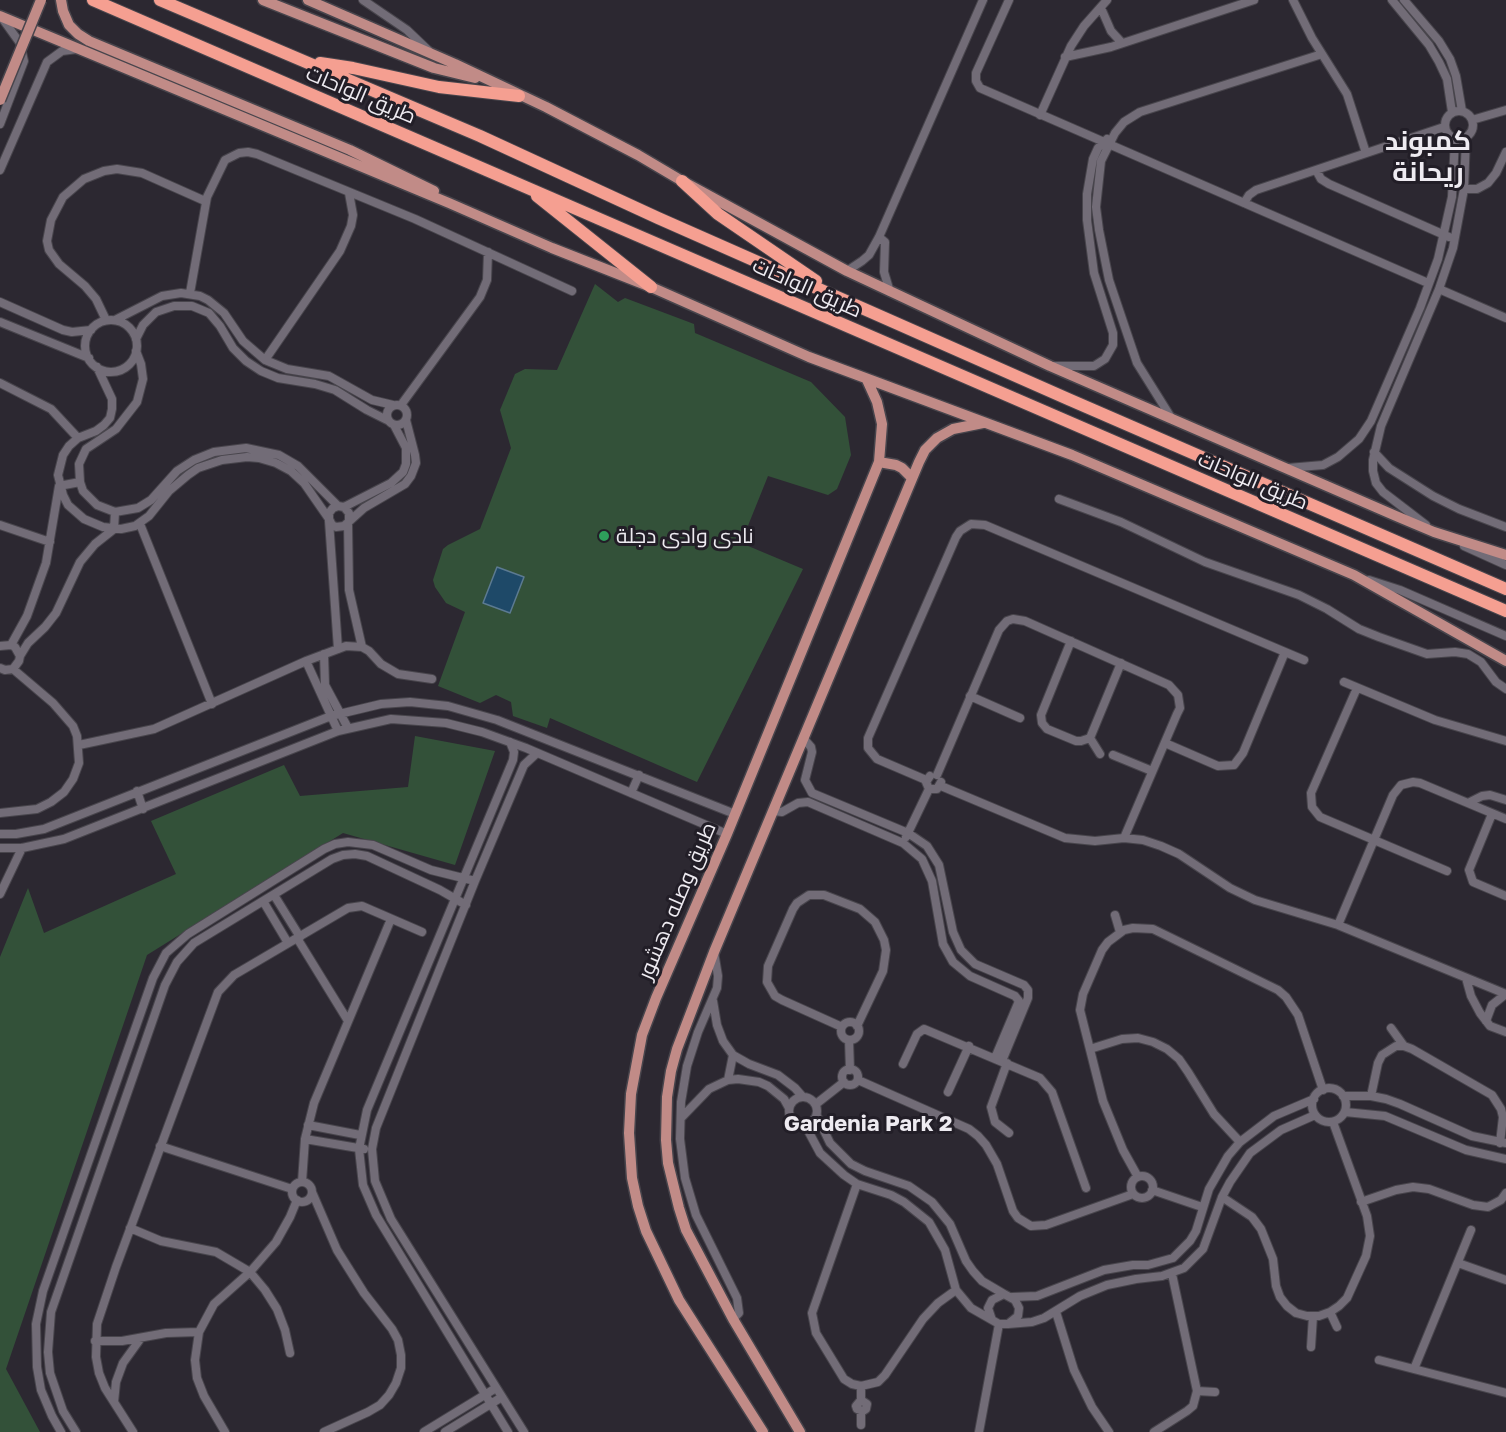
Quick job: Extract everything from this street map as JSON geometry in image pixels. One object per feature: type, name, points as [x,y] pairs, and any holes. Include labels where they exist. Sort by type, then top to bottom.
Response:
[{"type":"highway","name":"طريق الواحات","points":[[93,0],[1506,611]]},
{"type":"highway","name":"طريق الواحات","points":[[160,0],[425,112],[839,297],[1506,589]]},
{"type":"highway","points":[[305,62],[343,66],[447,88],[519,96]]},
{"type":"highway","points":[[682,182],[718,214],[839,297]]},
{"type":"highway","points":[[524,186],[651,287]]},
{"type":"main road","points":[[0,100],[41,0]]},
{"type":"main road","points":[[61,0],[69,24],[89,41],[414,179],[448,202]]},
{"type":"main road","points":[[264,0],[450,73],[487,79]]},
{"type":"main road","points":[[311,1],[487,79],[638,155],[682,182],[890,292],[1050,366],[1434,531],[1506,555]]},
{"type":"main road","points":[[1,17],[448,202],[552,248],[651,287],[755,334],[867,380],[1072,455],[1354,575],[1506,661]]},
{"type":"main road","name":"طريق وصله دهشور","points":[[763,1432],[680,1300],[646,1231],[638,1206],[630,1159],[631,1094],[642,1035],[656,998],[727,834],[879,462],[882,424],[877,402],[867,380]]},
{"type":"main road","points":[[800,1432],[733,1319],[678,1208],[668,1163],[667,1097],[677,1049],[714,952],[925,450],[937,438],[953,429],[986,423]]},
{"type":"main road","points":[[879,462],[902,468],[912,478]]},
{"type":"street","points":[[363,0],[407,30],[431,54]]},
{"type":"street","points":[[847,271],[869,255],[879,237],[983,0]]},
{"type":"street","points":[[1009,0],[976,73],[976,81],[984,91],[1428,283]]},
{"type":"street","points":[[1041,115],[1065,57],[1077,36],[1107,0]]},
{"type":"street","points":[[1065,57],[1122,43],[1242,2],[1254,0]]},
{"type":"street","points":[[1293,0],[1347,94],[1366,153]]},
{"type":"street","points":[[1392,0],[1429,45],[1439,62],[1457,112]]},
{"type":"street","points":[[1404,0],[1450,59],[1458,84],[1457,112]]},
{"type":"street","points":[[1101,8],[1111,31],[1122,43]]},
{"type":"street","points":[[0,124],[24,61],[20,43],[1,17]]},
{"type":"street","points":[[0,170],[47,62],[62,51],[80,49]]},
{"type":"street","points":[[1050,366],[1095,366],[1105,359],[1113,345],[1113,333],[1091,260],[1093,159],[1124,122],[1140,112],[1322,54]]},
{"type":"street","points":[[1472,120],[1506,110]]},
{"type":"street","points":[[1287,468],[1323,465],[1338,457],[1359,439],[1430,312],[1455,240],[1464,189],[1466,137],[1473,128],[1468,114],[1457,112],[1445,120],[1444,128],[1448,135],[1455,139],[1466,137]]},
{"type":"street","points":[[1244,203],[1256,190],[1444,128]]},
{"type":"street","points":[[1455,139],[1452,197],[1445,235],[1381,426],[1372,471],[1376,483],[1383,492],[1434,531],[1506,566]]},
{"type":"street","points":[[1464,189],[1477,189],[1488,183],[1496,173],[1506,152]]},
{"type":"street","points":[[190,293],[205,201],[225,160],[239,153],[257,154],[415,219],[572,291]]},
{"type":"street","points":[[136,339],[149,318],[156,312],[171,306],[192,306],[209,314],[233,348],[261,371],[278,378],[338,386],[372,400],[397,405],[407,413],[406,420],[416,455],[416,463],[411,476],[405,484],[379,499],[340,527],[336,527],[329,520],[304,483],[291,471],[259,458],[234,458],[196,464],[177,471],[156,495],[130,510],[115,512],[89,499],[80,482],[79,464],[86,449],[116,429],[137,402],[143,379],[141,364],[136,351],[136,339],[131,329],[111,320],[85,286],[59,264],[49,250],[47,242],[51,220],[63,197],[84,178],[117,169],[142,173],[205,201]]},
{"type":"street","points":[[1316,170],[1324,182],[1455,240]]},
{"type":"street","points":[[265,360],[340,251],[351,226],[353,215],[349,193]]},
{"type":"street","points":[[1091,207],[1099,230],[1109,280],[1134,355],[1172,419]]},
{"type":"street","points":[[879,237],[885,242],[884,272],[890,292]]},
{"type":"street","points":[[338,649],[329,513],[333,508],[341,507],[391,483],[403,472],[406,464],[406,448],[387,411],[397,405],[480,297],[487,280],[488,252]]},
{"type":"street","points":[[1439,289],[1506,318]]},
{"type":"street","points":[[88,358],[85,346],[90,330],[97,324],[111,320],[162,296],[190,293],[208,300],[224,313],[243,341],[265,360],[287,369],[321,374],[366,410],[401,425],[406,420]]},
{"type":"street","points":[[0,302],[63,330],[90,330]]},
{"type":"street","points":[[1420,308],[1430,312]]},
{"type":"street","points":[[215,320],[224,313]]},
{"type":"street","points":[[0,322],[88,358],[97,367],[112,399],[110,418],[104,425],[78,438],[63,455],[58,475],[59,486],[50,542],[39,585],[22,628],[11,645]]},
{"type":"street","points":[[97,367],[107,371],[118,370],[128,365],[136,351]]},
{"type":"street","points":[[0,383],[51,409],[78,438]]},
{"type":"street","points":[[59,486],[68,504],[84,519],[103,527],[128,528],[140,524],[149,516],[203,455],[224,449],[246,448],[268,452],[298,466],[349,513],[349,590],[362,647]]},
{"type":"street","points":[[1374,452],[1389,468],[1427,493],[1459,509],[1506,527]]},
{"type":"street","points":[[59,486],[80,482]]},
{"type":"street","points":[[1059,499],[1121,522],[1204,562],[1299,595],[1359,629],[1379,637],[1427,654],[1455,652],[1468,654],[1480,662],[1496,682],[1506,689]]},
{"type":"street","points":[[0,668],[13,669],[20,656],[57,613],[80,562],[95,544],[114,529],[115,512]]},
{"type":"street","points":[[140,524],[212,705]]},
{"type":"street","points":[[940,786],[935,790],[928,784],[873,756],[868,748],[868,738],[956,537],[960,531],[971,524],[985,525],[1304,660]]},
{"type":"street","points":[[0,525],[50,542]]},
{"type":"street","points":[[1354,575],[1400,590],[1506,636]]},
{"type":"street","points":[[937,775],[997,633],[1007,621],[1013,619],[1025,621],[1170,685],[1178,695],[1179,708],[1124,838]]},
{"type":"street","points":[[1071,641],[1041,719],[1047,729],[1076,741],[1090,738],[1121,663]]},
{"type":"street","points":[[0,646],[15,647],[20,656]]},
{"type":"street","points":[[79,745],[154,729],[306,661],[346,646],[362,647],[381,664],[398,674],[432,679]]},
{"type":"street","points":[[1165,743],[1218,766],[1234,765],[1243,753],[1285,652]]},
{"type":"street","points":[[324,654],[325,685],[348,728]]},
{"type":"street","points":[[306,661],[338,731]]},
{"type":"street","points":[[0,813],[37,809],[51,802],[64,792],[73,779],[79,763],[78,736],[66,718],[53,703],[13,669]]},
{"type":"street","points":[[1344,682],[1435,720],[1506,741]]},
{"type":"street","points":[[1357,688],[1311,793],[1312,807],[1320,817],[1447,871]]},
{"type":"street","points":[[970,696],[1020,718]]},
{"type":"street","points":[[0,834],[44,829],[331,716],[401,702],[448,706],[498,720],[735,814]]},
{"type":"street","points":[[0,848],[22,848],[64,839],[338,731],[392,719],[428,720],[472,729],[510,742],[727,834]]},
{"type":"street","points":[[1090,738],[1100,754]]},
{"type":"street","points":[[804,739],[808,742],[812,752],[805,780],[812,793],[908,833],[927,846],[934,855],[939,865],[956,941],[967,958],[984,969],[1024,985],[1028,990],[1028,998],[1010,1033]]},
{"type":"street","points":[[508,1432],[376,1215],[363,1185],[359,1149],[360,1135],[367,1110],[513,760],[514,752],[510,742]]},
{"type":"street","points":[[524,1432],[391,1219],[375,1181],[372,1149],[376,1128],[475,881],[524,765],[537,753]]},
{"type":"street","points":[[1113,755],[1152,771]]},
{"type":"street","points":[[631,793],[639,775]]},
{"type":"street","points":[[903,843],[931,775],[937,775]]},
{"type":"street","points":[[937,775],[940,779],[940,786]]},
{"type":"street","points":[[1338,925],[1396,789],[1407,782],[1419,783],[1506,819]]},
{"type":"street","points":[[940,786],[1065,838],[1095,842],[1124,838],[1143,840],[1179,854],[1214,879],[1255,900],[1338,925],[1506,994]]},
{"type":"street","points":[[137,791],[143,809]]},
{"type":"street","points":[[808,802],[812,793]]},
{"type":"street","points":[[1467,803],[1490,795],[1506,800]]},
{"type":"street","points":[[774,811],[782,812],[798,803],[808,802],[903,843],[914,850],[925,864],[932,881],[943,944],[953,962],[970,976],[1018,999],[991,1107],[995,1122],[1009,1133]]},
{"type":"street","points":[[1492,814],[1469,870],[1473,882],[1506,896]]},
{"type":"street","points":[[61,1432],[41,1390],[36,1367],[36,1324],[43,1291],[153,978],[166,952],[188,934],[335,844],[354,842],[373,845],[431,870],[475,881]]},
{"type":"street","points":[[0,894],[22,848]]},
{"type":"street","points":[[76,1432],[63,1411],[50,1372],[48,1332],[51,1312],[157,1006],[170,973],[185,952],[194,943],[332,859],[343,855],[367,856],[422,881],[466,905]]},
{"type":"street","points":[[934,897],[946,894]]},
{"type":"street","points":[[274,895],[295,939]]},
{"type":"street","points":[[842,1027],[775,996],[767,982],[768,966],[793,909],[797,903],[809,895],[824,895],[860,909],[875,922],[884,940],[886,950],[883,971],[857,1026],[857,1035],[849,1040]]},
{"type":"street","points":[[263,901],[295,939],[348,1021]]},
{"type":"street","points":[[132,1432],[99,1373],[95,1341],[97,1324],[130,1228],[218,992],[234,975],[353,906],[362,906],[422,932]]},
{"type":"street","points":[[1115,915],[1120,932]]},
{"type":"street","points":[[302,1182],[305,1139],[318,1093],[391,919]]},
{"type":"street","points":[[1138,1177],[1123,1150],[1103,1101],[1080,1018],[1080,1002],[1102,950],[1120,932],[1133,928],[1153,929],[1278,990],[1286,997],[1298,1015],[1323,1090]]},
{"type":"street","points":[[714,952],[718,976],[713,1000],[698,1032],[683,1084],[680,1120],[682,1159],[690,1197],[703,1233],[737,1298],[738,1312],[733,1319]]},
{"type":"street","points":[[1466,978],[1471,996],[1486,1021],[1496,1029],[1506,1032]]},
{"type":"street","points":[[1486,1021],[1492,1005],[1506,994]]},
{"type":"street","points":[[713,1000],[717,1025],[723,1041],[733,1055],[778,1075],[802,1096],[810,1098],[816,1104],[817,1116],[830,1143],[851,1164],[909,1186],[932,1202],[950,1224],[966,1261],[973,1271],[982,1281],[1018,1303],[1019,1312],[1015,1320],[1000,1323]]},
{"type":"street","points":[[849,1040],[841,1034],[842,1027],[848,1023],[857,1026]]},
{"type":"street","points":[[1343,1096],[1371,1096],[1401,1104],[1472,1136],[1503,1143],[1502,1109],[1492,1095],[1404,1046],[1391,1028]]},
{"type":"street","points":[[903,1064],[916,1034],[924,1029],[969,1046],[1040,1078],[1049,1087],[1086,1188]]},
{"type":"street","points":[[1090,1049],[1122,1039],[1138,1038],[1153,1041],[1167,1048],[1179,1059],[1205,1101],[1240,1142]]},
{"type":"street","points":[[849,1040],[850,1070]]},
{"type":"street","points":[[948,1092],[969,1046]]},
{"type":"street","points":[[1371,1096],[1382,1055],[1396,1046],[1404,1046]]},
{"type":"street","points":[[728,1080],[733,1055]]},
{"type":"street","points":[[844,1082],[844,1073],[850,1070],[857,1073],[858,1080]]},
{"type":"street","points":[[680,1120],[701,1095],[728,1080],[748,1080],[768,1086],[784,1099],[794,1122],[805,1125],[817,1116]]},
{"type":"street","points":[[844,1082],[853,1085],[858,1080]]},
{"type":"street","points":[[858,1080],[969,1129],[978,1136],[986,1144],[997,1164],[1013,1211],[1018,1218],[1031,1226],[1046,1225],[1133,1194]]},
{"type":"street","points":[[816,1104],[844,1082]]},
{"type":"street","points":[[1000,1323],[988,1312],[990,1303],[995,1297],[1037,1296],[1104,1270],[1148,1265],[1173,1258],[1190,1241],[1196,1231],[1202,1207],[1218,1172],[1240,1142],[1274,1116],[1314,1099],[1323,1090],[1336,1090],[1343,1096],[1345,1112],[1333,1122],[1323,1121],[1315,1115],[1314,1099]]},
{"type":"street","points":[[789,1108],[794,1100],[802,1096]]},
{"type":"street","points":[[1345,1112],[1386,1116],[1466,1150],[1506,1159]]},
{"type":"street","points":[[805,1125],[820,1153],[844,1175],[858,1184],[904,1202],[929,1222],[945,1250],[956,1290],[972,1308],[1000,1323],[1032,1322],[1056,1312],[1080,1296],[1107,1285],[1172,1274],[1194,1260],[1203,1249],[1222,1197],[1250,1153],[1281,1130],[1315,1115]]},
{"type":"street","points":[[1222,1197],[1252,1217],[1261,1229],[1273,1259],[1276,1286],[1287,1306],[1296,1313],[1313,1316],[1330,1312],[1347,1298],[1369,1246],[1369,1226],[1333,1122]]},
{"type":"street","points":[[308,1125],[360,1135]]},
{"type":"street","points":[[305,1139],[359,1149],[372,1149]]},
{"type":"street","points":[[160,1146],[292,1190]]},
{"type":"street","points":[[1142,1176],[1149,1179],[1152,1190],[1145,1197],[1138,1197],[1133,1194],[1131,1186],[1138,1177],[1142,1176]]},
{"type":"street","points":[[312,1192],[307,1200],[297,1200],[292,1190],[296,1184],[302,1182],[308,1184],[312,1192],[338,1250],[364,1293],[392,1329],[401,1355],[401,1368],[396,1383],[380,1405],[324,1432]]},
{"type":"street","points":[[858,1184],[813,1307],[812,1320],[816,1333],[844,1379],[861,1386],[878,1382],[923,1319],[938,1303],[956,1290]]},
{"type":"street","points":[[1361,1202],[1396,1190],[1413,1187],[1429,1189],[1480,1207],[1488,1207],[1502,1200],[1506,1193]]},
{"type":"street","points":[[1152,1190],[1202,1207]]},
{"type":"street","points":[[225,1432],[204,1396],[197,1378],[195,1360],[199,1332],[214,1304],[250,1272],[276,1242],[291,1217],[297,1200]]},
{"type":"street","points":[[130,1228],[161,1241],[216,1252],[250,1272],[277,1309],[290,1353]]},
{"type":"street","points":[[1414,1369],[1471,1230]]},
{"type":"street","points":[[1458,1263],[1506,1280]]},
{"type":"street","points":[[1154,1432],[1187,1411],[1196,1398],[1197,1390],[1172,1274]]},
{"type":"street","points":[[1056,1312],[1074,1370],[1092,1407],[1108,1432]]},
{"type":"street","points":[[1330,1312],[1336,1327]]},
{"type":"street","points":[[1311,1347],[1313,1316]]},
{"type":"street","points":[[979,1432],[1000,1323]]},
{"type":"street","points":[[95,1341],[141,1338],[166,1333],[199,1332]]},
{"type":"street","points":[[114,1402],[116,1382],[123,1363],[141,1338]]},
{"type":"street","points":[[1379,1359],[1506,1393]]},
{"type":"street","points":[[861,1386],[861,1400],[856,1406],[861,1411],[861,1425]]},
{"type":"street","points":[[424,1432],[496,1388]]},
{"type":"street","points":[[1197,1390],[1215,1392]]},
{"type":"street","points":[[445,1432],[502,1397]]},
{"type":"green space","name":"نادى وادى دجلة","points":[[595,284],[618,302],[625,298],[694,324],[695,333],[811,382],[845,417],[851,455],[837,489],[828,495],[768,476],[741,543],[803,569],[697,782],[550,718],[547,728],[513,716],[511,702],[496,695],[480,703],[438,686],[465,612],[446,603],[435,587],[433,580],[443,549],[480,529],[511,448],[500,410],[515,374],[525,369],[557,370]]},
{"type":"green space","points":[[415,736],[495,751],[455,865],[343,833],[147,955],[6,1369],[40,1432],[0,1432],[0,957],[28,888],[44,933],[176,874],[151,821],[284,765],[300,796],[408,787]]},
{"type":"water","points":[[497,567],[524,577],[510,613],[483,603]]},
{"type":"place","name":"نادى وادى دجلة","points":[[604,536]]},
{"type":"district","name":"كمبوند ريحانة","points":[[1428,156]]},
{"type":"district","name":"Gardenia Park 2","points":[[868,1124]]}]
